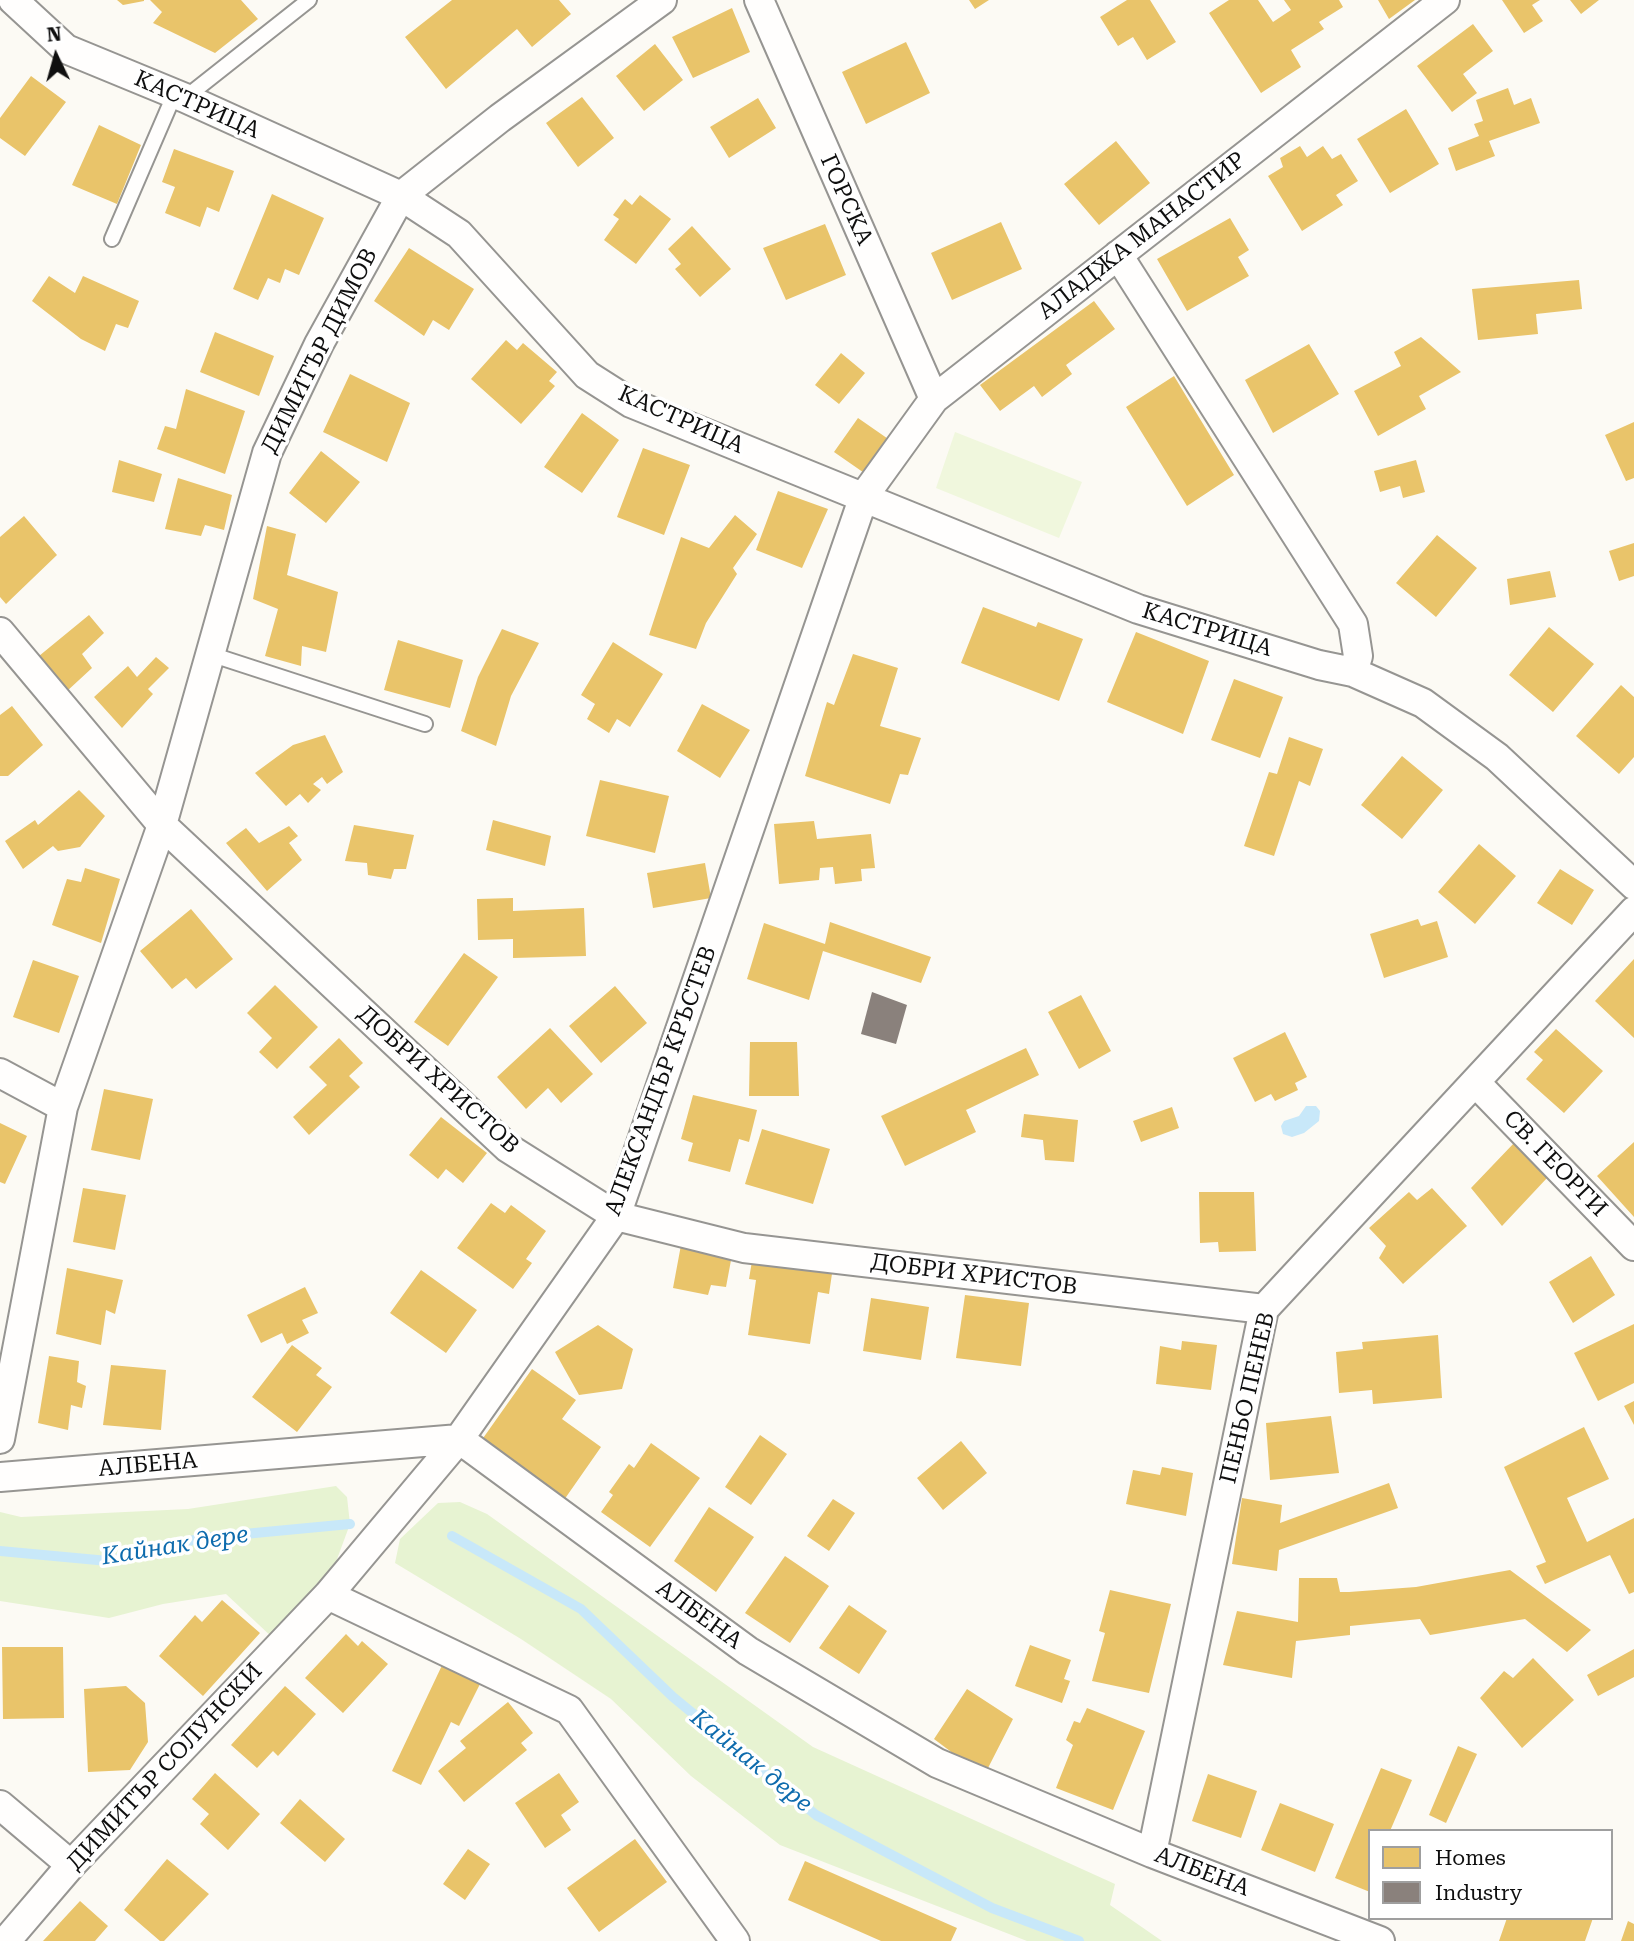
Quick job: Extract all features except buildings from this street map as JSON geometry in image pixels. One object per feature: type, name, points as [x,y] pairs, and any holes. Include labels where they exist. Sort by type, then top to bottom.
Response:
[{"type":"street","name":"КАСТРИЦА","points":[[13,0],[66,50],[180,95],[401,196],[459,234],[587,375],[631,403],[1138,609],[1319,665],[1353,672],[1423,703],[1497,757],[1634,884]]},
{"type":"street","name":"ДИМИТЪР ДИМОВ","points":[[0,1439],[64,1107],[162,825],[267,453],[319,344],[401,196],[500,118],[662,0]]},
{"type":"street","name":"ГОРСКА","points":[[759,0],[933,399]]},
{"type":"street","name":"АЛАДЖА МАНАСТИР","points":[[864,496],[933,399],[1445,0]]},
{"type":"street","points":[[1118,255],[1353,624],[1358,656],[1353,672]]},
{"type":"street","name":"АЛЕКСАНДЪР КРЪСТЕВ","points":[[328,1595],[459,1439],[616,1216],[864,496]]},
{"type":"street","name":"ДОБРИ ХРИСТОВ","points":[[0,632],[162,825],[508,1148],[616,1216],[744,1248],[1264,1309]]},
{"type":"street","name":"ПЕНЬО ПЕНЕВ","points":[[1152,1853],[1264,1309],[1634,911]]},
{"type":"street","points":[[0,1073],[64,1107]]},
{"type":"street","name":"СВ. ГЕОРГИ","points":[[1475,1082],[1634,1246]]},
{"type":"street","name":"АЛБЕНА","points":[[0,1477],[459,1439],[760,1658],[937,1763],[1152,1853],[1380,1941]]},
{"type":"street","points":[[328,1595],[569,1710],[735,1941]]},
{"type":"street","name":"ДИМИТЪР СОЛУНСКИ","points":[[6,1941],[71,1865],[328,1595]]},
{"type":"street","points":[[0,1805],[71,1865]]},
{"type":"lane","points":[[112,239],[180,95],[309,0]]},
{"type":"lane","points":[[210,654],[425,724]]},
{"type":"green space","points":[[955,432],[1082,482],[1059,538],[936,488]]},
{"type":"green space","points":[[336,1486],[347,1497],[350,1524],[333,1570],[274,1639],[226,1594],[163,1604],[109,1618],[0,1601],[0,1512],[21,1517],[188,1509]]},
{"type":"green space","points":[[460,1502],[487,1514],[813,1747],[1115,1884],[1110,1905],[1162,1941],[1027,1941],[780,1845],[691,1776],[611,1699],[521,1639],[395,1563],[400,1539],[438,1503]]},
{"type":"water","points":[[1306,1106],[1316,1106],[1320,1111],[1319,1121],[1304,1133],[1292,1137],[1283,1134],[1281,1126],[1284,1121],[1299,1116]]},
{"type":"waterway","name":"Кайнак дере","points":[[0,1551],[108,1561],[202,1538],[350,1524]]},
{"type":"waterway","name":"Кайнак дере","points":[[452,1536],[581,1609],[673,1697],[816,1815],[992,1908],[1079,1941]]}]
